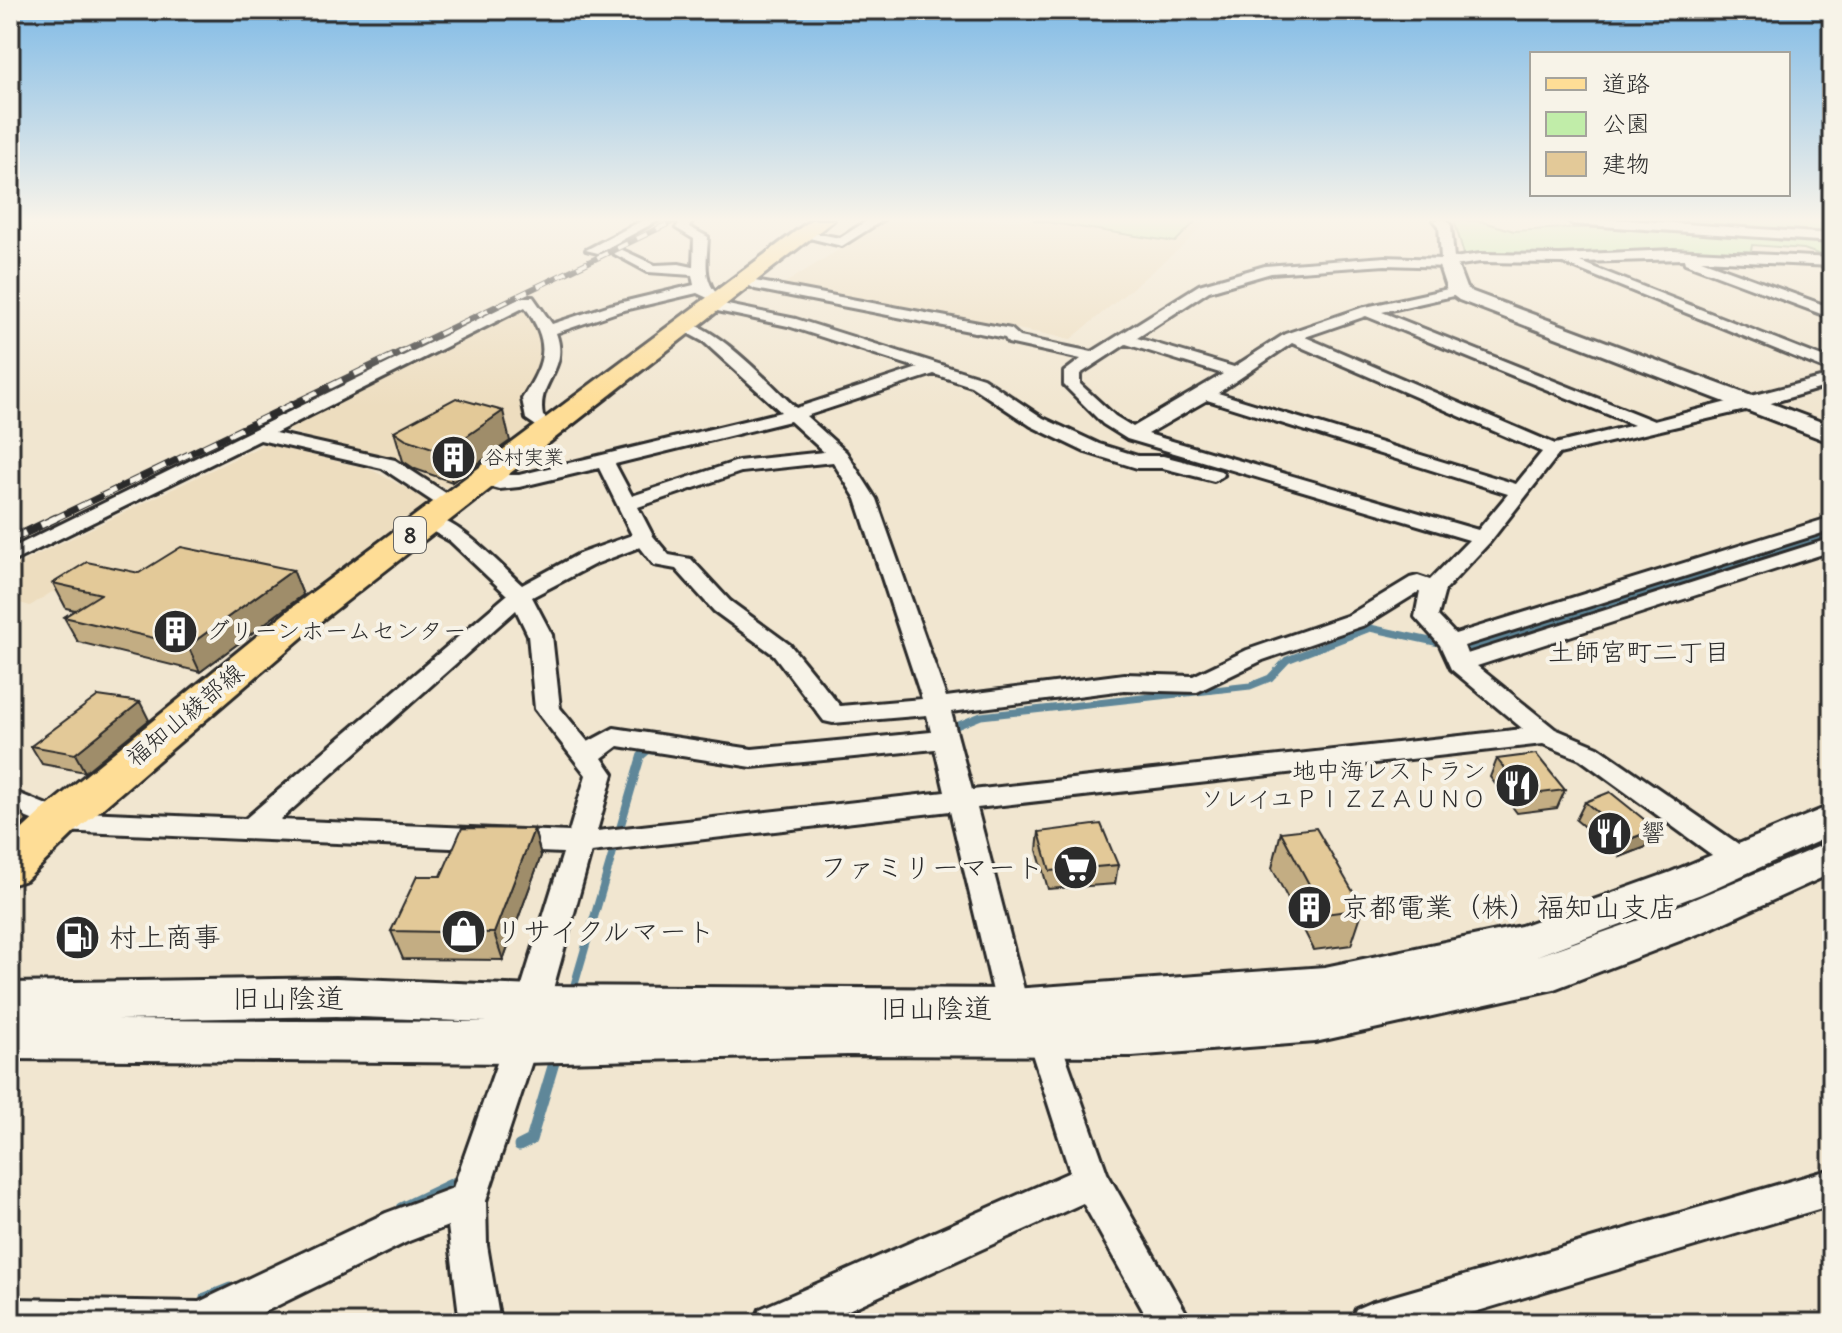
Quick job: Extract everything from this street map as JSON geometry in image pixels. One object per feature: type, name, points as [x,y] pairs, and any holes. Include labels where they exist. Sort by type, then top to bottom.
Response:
[{"type":"main road","name":"福知山綾部線","points":[[10,868],[59,821],[308,613],[685,326],[709,291],[724,282]]},
{"type":"street","points":[[698,282],[709,291],[791,322],[977,382],[1037,422],[1092,448],[1137,462],[1163,462],[1382,517],[1405,515]]},
{"type":"street","points":[[708,282],[709,291]]},
{"type":"street","points":[[1221,282],[1204,288],[1093,357],[1072,372],[1072,385],[1109,420],[1133,435],[1483,538]]},
{"type":"street","points":[[1454,282],[1457,291]]},
{"type":"street","points":[[1618,282],[1832,367]]},
{"type":"street","points":[[1749,282],[1832,313]]},
{"type":"street","points":[[755,285],[963,322],[1011,334],[1014,340],[1093,357]]},
{"type":"street","points":[[550,330],[615,308],[709,291]]},
{"type":"street","points":[[1133,435],[1205,394],[1291,337],[1366,311],[1457,291],[1832,435]]},
{"type":"street","points":[[10,557],[528,300],[550,330],[552,349],[545,377],[531,399],[535,419],[551,428]]},
{"type":"street","points":[[1366,311],[1651,426]]},
{"type":"street","points":[[685,326],[710,339],[839,456],[866,499],[937,706],[1028,1022],[1091,1181],[1172,1323]]},
{"type":"street","points":[[1291,337],[1553,450],[1748,404],[1832,380]]},
{"type":"street","points":[[1122,338],[1236,373]]},
{"type":"street","points":[[484,479],[499,483],[519,481],[793,414],[848,399],[931,369]]},
{"type":"street","points":[[1205,394],[1522,492]]},
{"type":"street","points":[[257,434],[388,464],[439,513],[457,537],[520,595],[540,635],[548,709],[600,774],[527,1024],[467,1201],[468,1245],[480,1323]]},
{"type":"street","points":[[1553,450],[1483,538],[1434,588],[1426,617],[1455,654],[1546,735],[1589,753],[1740,860]]},
{"type":"street","points":[[627,504],[738,467],[839,456]]},
{"type":"street","points":[[604,460],[644,538],[662,560],[683,564],[722,606],[782,650],[833,715],[937,706],[1124,682],[1197,684],[1255,655],[1357,620],[1418,583],[1434,588]]},
{"type":"street","points":[[1455,654],[1832,523]]},
{"type":"street","points":[[254,827],[520,595],[587,559],[644,538]]},
{"type":"street","points":[[1455,654],[1832,544]]},
{"type":"street","points":[[10,800],[59,821],[579,843],[1546,735]]},
{"type":"street","points":[[586,756],[614,737],[752,758],[946,739]]},
{"type":"street","name":"旧山陰道","points":[[1028,1022],[1135,1002],[1325,986],[1524,943],[1686,883],[1832,819]]},
{"type":"street","points":[[10,1039],[527,1024],[847,1035],[1028,1022],[1132,1036],[1315,1022],[1554,971],[1688,920],[1832,856]]},
{"type":"street","name":"旧山陰道","points":[[10,1002],[336,997],[527,1024]]},
{"type":"street","points":[[774,1323],[1091,1181]]},
{"type":"street","points":[[1370,1323],[1832,1187]]},
{"type":"street","points":[[10,1319],[201,1322],[399,1226],[467,1201]]},
{"type":"shaded area","points":[[787,282],[1139,282],[1071,339],[782,285]]},
{"type":"shaded area","name":"谷村実業","points":[[520,306],[528,307],[554,328],[534,399],[540,427],[451,490],[398,464],[282,429]]},
{"type":"shaded area","points":[[265,444],[372,470],[434,503],[303,595],[192,571],[82,598],[52,592],[30,606],[10,600],[10,568]]},
{"type":"building","points":[[456,398],[503,411],[444,452],[406,439],[394,431]]},
{"type":"building","points":[[181,547],[293,570],[188,646],[64,617],[101,594],[53,583],[87,562],[139,573]]},
{"type":"building","points":[[98,696],[140,702],[75,754],[31,746]]},
{"type":"building","points":[[1536,754],[1565,790],[1525,795],[1497,759]]},
{"type":"building","points":[[1610,792],[1656,829],[1630,839],[1585,802]]},
{"type":"building","points":[[1101,824],[1118,865],[1050,871],[1039,832]]},
{"type":"building","points":[[462,828],[534,829],[494,933],[391,931],[417,876],[441,876]]},
{"type":"building","points":[[1316,828],[1363,909],[1325,914],[1281,832]]},
{"type":"waterway","points":[[1456,646],[1470,648],[1832,533]]},
{"type":"waterway","points":[[949,729],[981,716],[1250,686],[1270,678],[1287,660],[1370,628],[1444,644]]},
{"type":"waterway","points":[[572,993],[641,756],[648,750],[655,751]]},
{"type":"waterway","points":[[519,1146],[531,1140],[556,1056]]},
{"type":"waterway","points":[[401,1208],[462,1179]]},
{"type":"waterway","points":[[205,1298],[230,1288]]},
{"type":"railway","points":[[399,353],[546,282]]},
{"type":"railway","points":[[52,520],[403,351]]},
{"type":"railway","points":[[10,540],[56,518]]},
{"type":"place","name":"谷村実業","points":[[453,457]]},
{"type":"place","name":"グリーンホームセンター","points":[[175,631]]},
{"type":"place","name":"地中海レストラン ソレイユＰＩＺＺＡＵＮＯ","points":[[1517,785]]},
{"type":"place","name":"響","points":[[1610,833]]},
{"type":"place","name":"ファミリーマート","points":[[1075,867]]},
{"type":"place","name":"京都電業（株）福知山支店","points":[[1310,907]]},
{"type":"place","name":"リサイクルマート","points":[[464,931]]},
{"type":"place","name":"村上商事","points":[[78,937]]},
{"type":"district","name":"土師宮町二丁目","points":[[1639,652]]}]
